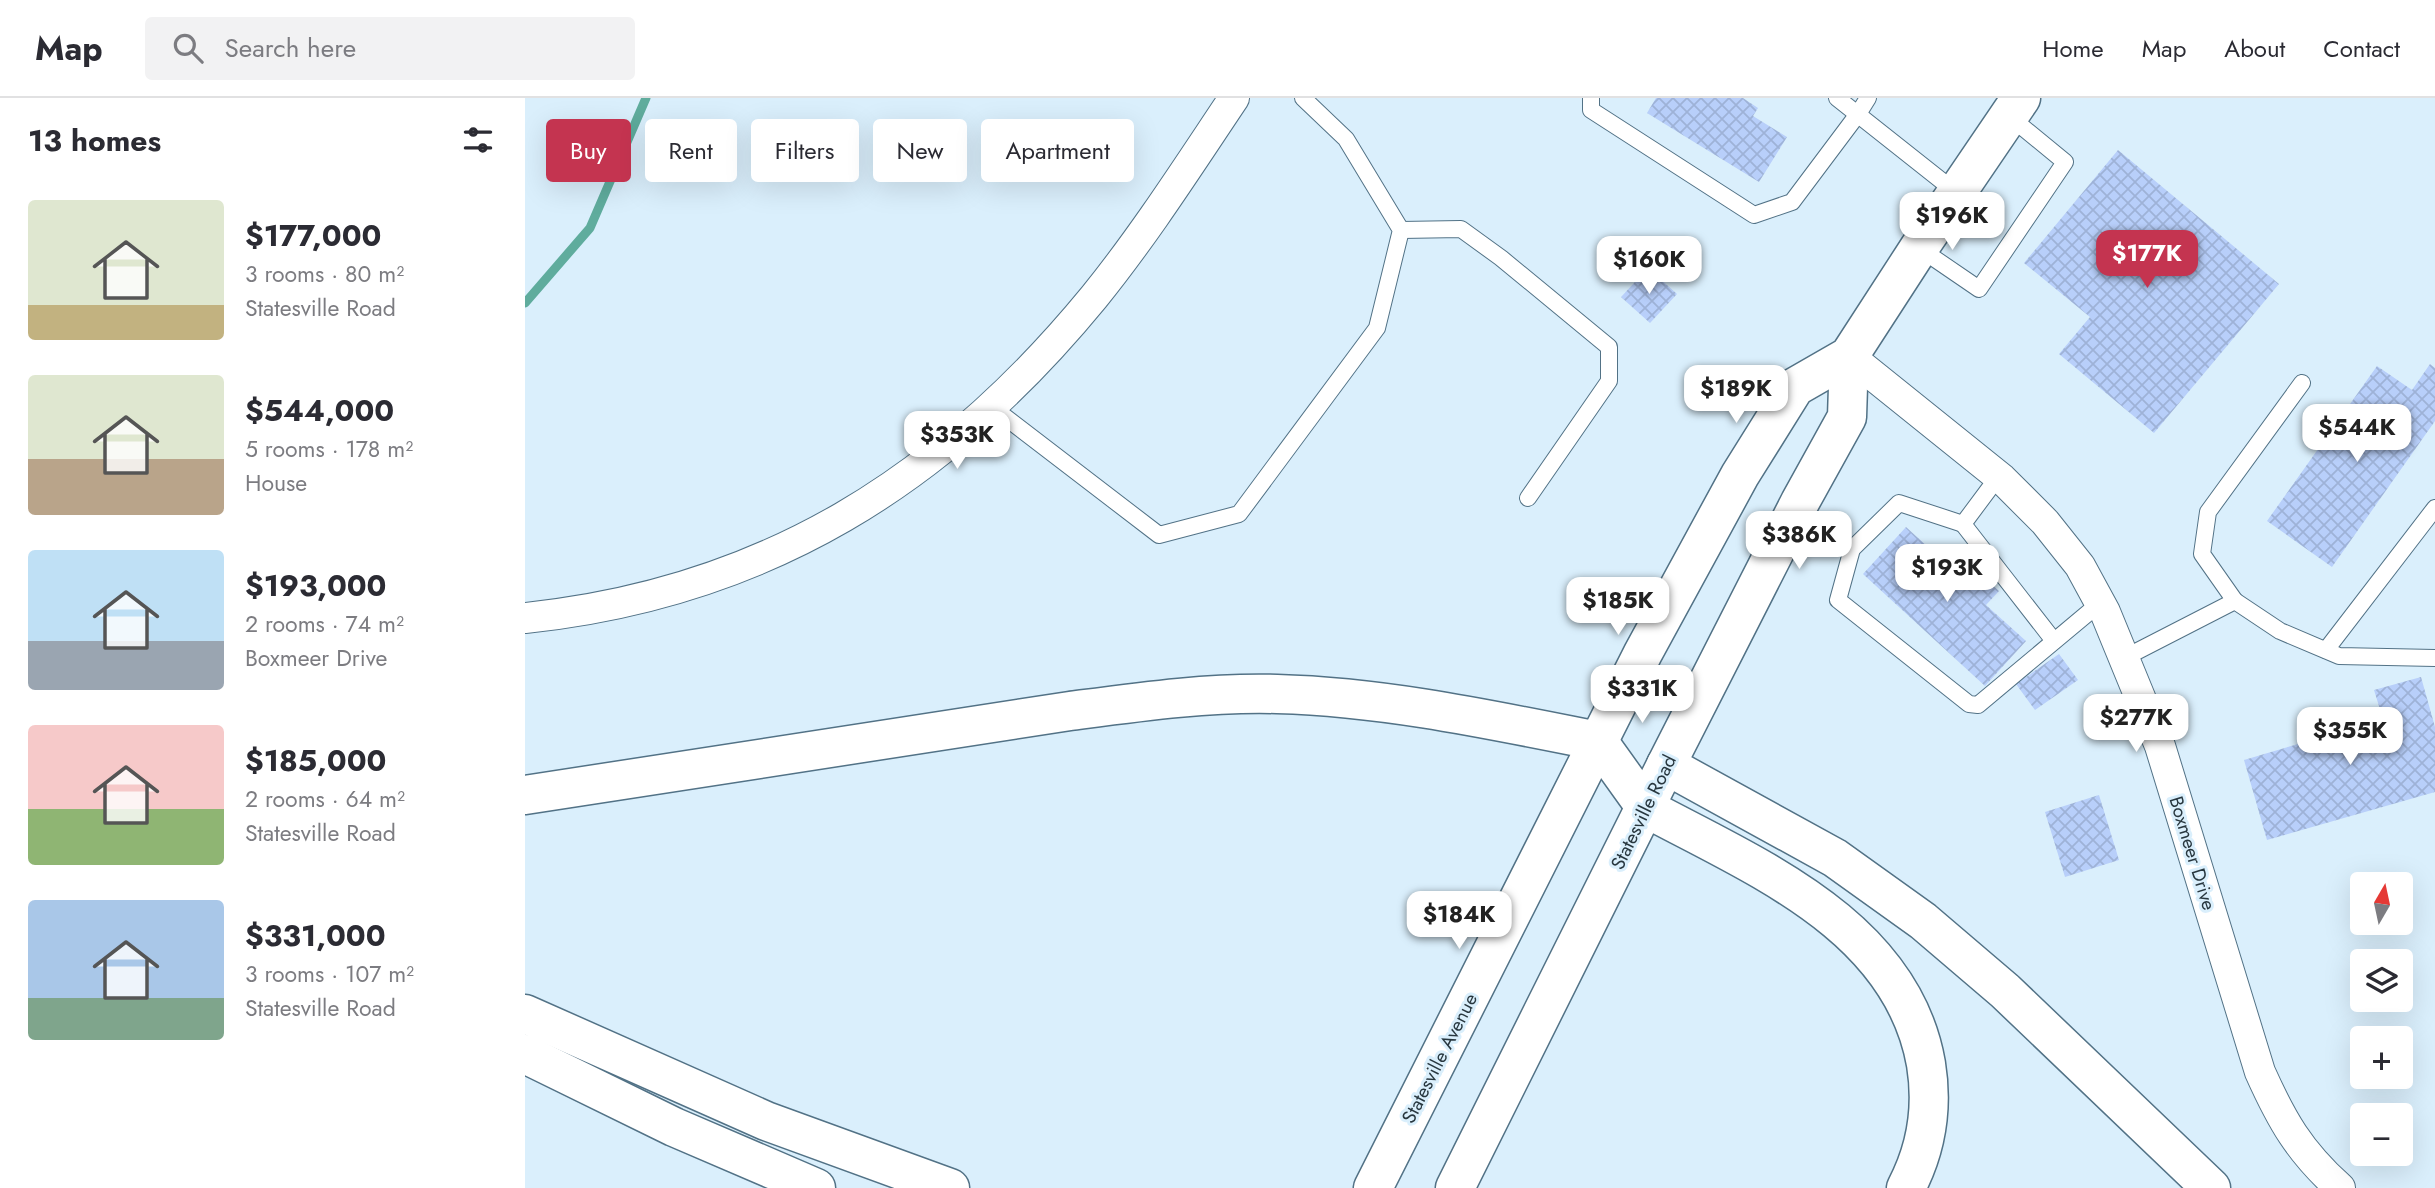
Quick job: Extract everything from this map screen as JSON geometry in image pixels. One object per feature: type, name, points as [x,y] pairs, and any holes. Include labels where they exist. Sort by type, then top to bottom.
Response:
[{"type":"main road","points":[[1598,741],[1692,561],[1740,475],[1795,387],[1849,356],[1919,247],[2015,107]]},
{"type":"main road","name":"Statesville Road","points":[[1455,1188],[1666,765],[1800,502],[1847,417],[1849,356]]},
{"type":"main road","points":[[525,795],[1070,711],[1215,695],[1274,694],[1378,701],[1598,741],[1666,765],[1835,858],[1923,921],[2005,991],[2211,1188]]},
{"type":"main road","points":[[1598,741],[1646,808],[1802,895],[1856,937],[1886,972],[1913,1018],[1923,1048],[1928,1077],[1929,1108],[1924,1142],[1915,1171],[1906,1188]]},
{"type":"main road","name":"Statesville Avenue","points":[[1373,1188],[1598,741]]},
{"type":"main road","points":[[525,1014],[766,1121],[950,1188]]},
{"type":"main road","points":[[525,1054],[674,1127],[815,1188]]},
{"type":"street","points":[[525,618],[615,604],[681,588],[742,566],[802,540],[858,509],[910,475],[960,437],[1051,347],[1135,243],[1234,98]]},
{"type":"street","name":"Boxmeer Drive","points":[[1849,356],[1998,477],[2045,522],[2080,566],[2101,603],[2160,746],[2260,1072],[2280,1116],[2293,1136],[2323,1173],[2340,1188]]},
{"type":"lane","points":[[992,407],[1159,535],[1239,514],[1377,328],[1401,230],[1346,139],[1303,98]]},
{"type":"lane","points":[[1591,98],[1591,110],[1754,215],[1792,202],[1868,98]]},
{"type":"lane","points":[[1837,98],[1957,193]]},
{"type":"lane","points":[[1919,247],[1979,289],[2065,162],[2015,107]]},
{"type":"lane","points":[[1401,230],[1461,229],[1501,258],[1608,346],[1609,381],[1528,498]]},
{"type":"lane","points":[[2302,383],[2208,512],[2202,554],[2235,601],[2280,631],[2339,656],[2435,658]]},
{"type":"lane","points":[[1963,524],[1998,477]]},
{"type":"lane","points":[[2054,641],[1963,524],[1899,503],[1851,549],[1838,600],[1969,704],[1978,705],[2101,603]]},
{"type":"lane","points":[[2326,650],[2435,508]]},
{"type":"lane","points":[[2124,658],[2235,601]]},
{"type":"building","points":[[1656,98],[1743,98],[1758,108],[1753,116],[1787,137],[1759,182],[1647,113]]},
{"type":"building","points":[[2118,150],[2279,284],[2154,433],[2059,354],[2090,317],[2024,263]]},
{"type":"building","points":[[1648,268],[1677,294],[1650,323],[1621,297]]},
{"type":"building","points":[[2430,364],[2435,368],[2435,421],[2332,567],[2267,521],[2377,366],[2412,390]]},
{"type":"building","points":[[1906,527],[1950,567],[1960,556],[1999,591],[1986,605],[2026,641],[1985,686],[1863,574]]},
{"type":"building","points":[[2059,654],[2078,680],[2035,710],[2016,684]]},
{"type":"building","points":[[2421,677],[2435,727],[2435,792],[2267,840],[2244,760],[2383,719],[2374,690]]},
{"type":"building","points":[[2099,795],[2119,860],[2065,877],[2045,812]]},
{"type":"waterway","points":[[525,303],[590,228],[646,98]]}]
